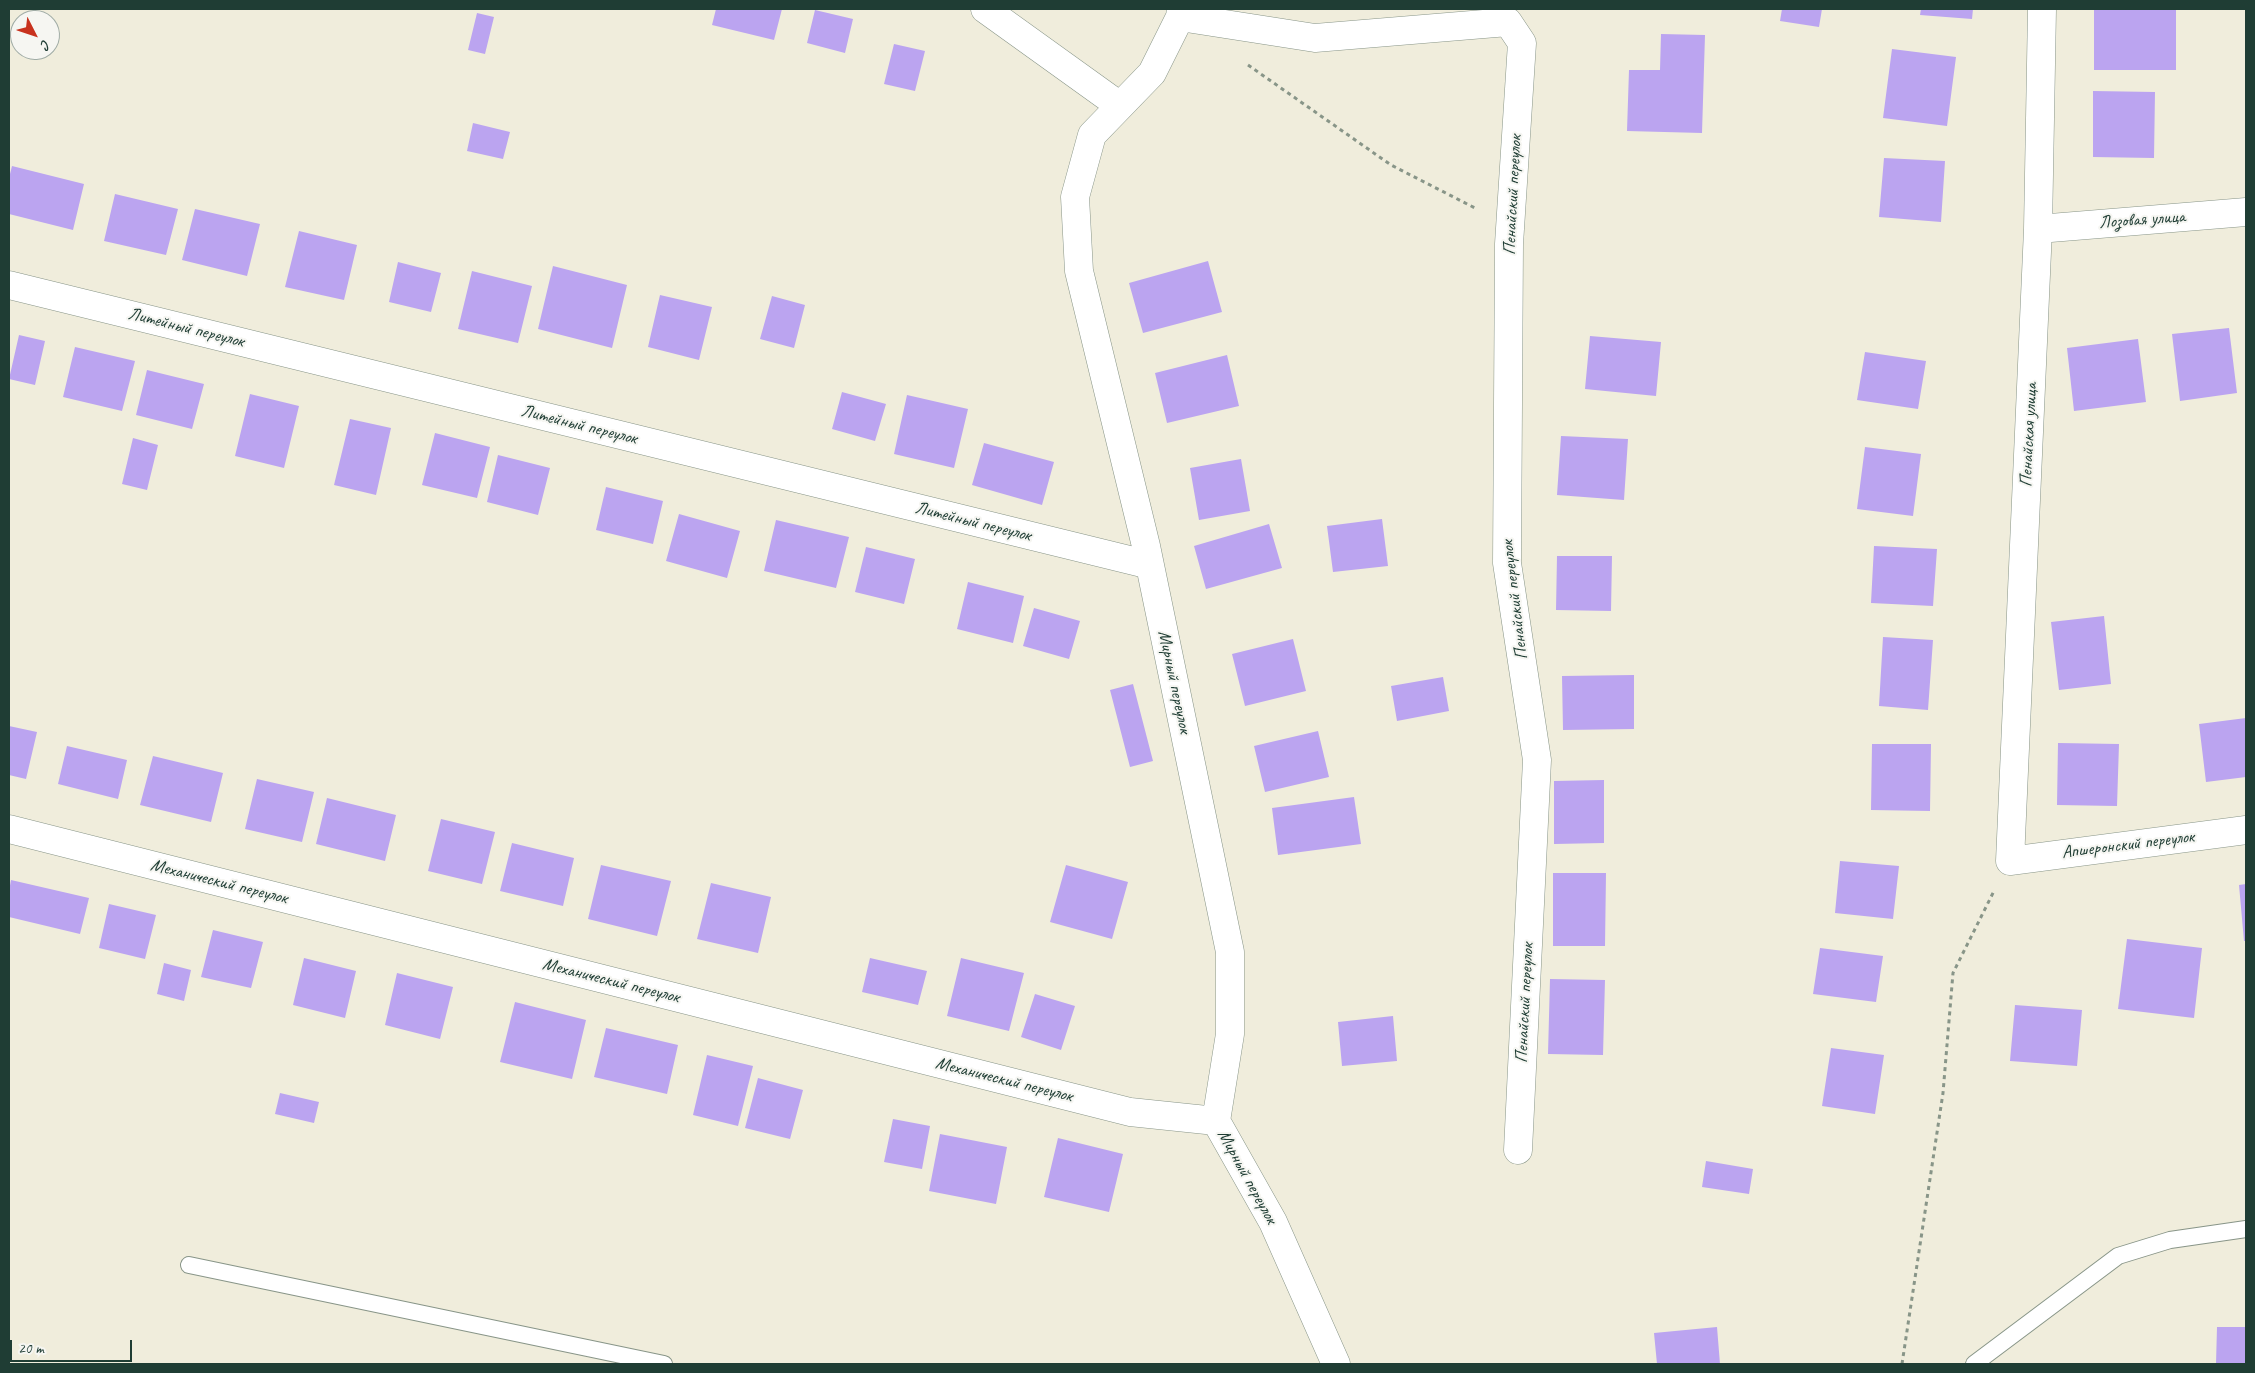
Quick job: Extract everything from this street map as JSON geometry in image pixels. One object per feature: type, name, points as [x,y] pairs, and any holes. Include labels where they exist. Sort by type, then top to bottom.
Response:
[{"type":"street","points":[[985,9],[1120,106]]},
{"type":"street","name":"Пенайская улица","points":[[2010,861],[2038,228],[2042,9]]},
{"type":"street","name":"Мирный переулок","points":[[1180,13],[1152,73],[1092,135],[1075,197],[1079,271],[1150,565],[1230,952],[1230,1034],[1216,1122],[1273,1222],[1336,1364]]},
{"type":"street","name":"Пенайский переулок","points":[[1180,13],[1316,38],[1508,22],[1522,43],[1510,227],[1507,563],[1537,760],[1518,1150]]},
{"type":"street","name":"Лозовая улица","points":[[2038,228],[2246,212]]},
{"type":"street","name":"Литейный переулок","points":[[9,285],[1150,565]]},
{"type":"street","name":"Механический переулок","points":[[9,829],[1130,1112],[1216,1122]]},
{"type":"street","name":"Апшеронский переулок","points":[[2010,861],[2246,830]]},
{"type":"lane","points":[[1974,1364],[2118,1256],[2170,1240],[2246,1229]]},
{"type":"lane","points":[[189,1264],[664,1364]]},
{"type":"path","points":[[1245,63],[1391,164],[1510,227]]},
{"type":"path","points":[[1902,1364],[1943,1093],[1953,973],[2010,861]]},
{"type":"building","points":[[716,9],[782,9],[774,40],[712,25]]},
{"type":"building","points":[[1782,9],[1822,9],[1819,27],[1780,21]]},
{"type":"building","points":[[1921,9],[1973,9],[1972,19],[1920,15]]},
{"type":"building","points":[[2094,9],[2176,9],[2176,70],[2094,70]]},
{"type":"building","points":[[815,10],[853,19],[845,53],[807,43]]},
{"type":"building","points":[[477,13],[494,17],[485,54],[468,50]]},
{"type":"building","points":[[1661,34],[1705,35],[1702,133],[1627,131],[1629,70],[1660,70]]},
{"type":"building","points":[[894,44],[925,51],[915,91],[884,84]]},
{"type":"building","points":[[1892,49],[1956,57],[1947,126],[1883,118]]},
{"type":"building","points":[[2093,91],[2155,92],[2154,158],[2093,157]]},
{"type":"building","points":[[473,123],[510,132],[503,159],[467,151]]},
{"type":"building","points":[[1884,158],[1945,161],[1941,222],[1879,217]]},
{"type":"building","points":[[12,166],[84,184],[73,230],[9,214],[9,178]]},
{"type":"building","points":[[115,194],[178,209],[166,255],[104,241]]},
{"type":"building","points":[[195,209],[260,224],[247,276],[182,260]]},
{"type":"building","points":[[299,231],[357,245],[344,300],[285,287]]},
{"type":"building","points":[[1208,261],[1222,312],[1143,333],[1129,283]]},
{"type":"building","points":[[398,262],[441,273],[431,312],[389,302]]},
{"type":"building","points":[[553,266],[627,285],[612,348],[538,329]]},
{"type":"building","points":[[472,271],[532,286],[518,343],[458,329]]},
{"type":"building","points":[[660,295],[712,307],[699,360],[648,347]]},
{"type":"building","points":[[772,296],[805,305],[794,348],[760,339]]},
{"type":"building","points":[[2229,328],[2237,393],[2180,401],[2172,334]]},
{"type":"building","points":[[19,335],[45,341],[35,385],[9,379]]},
{"type":"building","points":[[1590,336],[1661,342],[1656,396],[1585,389]]},
{"type":"building","points":[[2138,339],[2146,402],[2074,411],[2067,348]]},
{"type":"building","points":[[75,347],[135,361],[122,411],[63,397]]},
{"type":"building","points":[[1865,352],[1926,361],[1918,409],[1857,400]]},
{"type":"building","points":[[1227,355],[1239,406],[1167,423],[1155,373]]},
{"type":"building","points":[[147,370],[204,384],[192,429],[136,415]]},
{"type":"building","points":[[842,392],[886,404],[875,441],[832,429]]},
{"type":"building","points":[[250,394],[299,406],[284,468],[235,456]]},
{"type":"building","points":[[907,395],[968,409],[954,468],[894,454]]},
{"type":"building","points":[[350,419],[391,428],[376,495],[334,485]]},
{"type":"building","points":[[435,433],[490,447],[477,498],[422,485]]},
{"type":"building","points":[[1561,436],[1628,439],[1624,500],[1557,495]]},
{"type":"building","points":[[133,438],[158,445],[147,490],[122,484]]},
{"type":"building","points":[[984,443],[1054,462],[1042,505],[972,485]]},
{"type":"building","points":[[1865,447],[1921,454],[1913,516],[1857,509]]},
{"type":"building","points":[[498,455],[550,468],[538,515],[487,502]]},
{"type":"building","points":[[1241,459],[1250,511],[1199,520],[1190,468]]},
{"type":"building","points":[[606,487],[663,501],[653,544],[596,530]]},
{"type":"building","points":[[679,514],[740,531],[727,578],[666,561]]},
{"type":"building","points":[[1382,519],[1388,566],[1333,572],[1327,526]]},
{"type":"building","points":[[776,520],[849,537],[836,588],[764,571]]},
{"type":"building","points":[[1269,524],[1282,568],[1206,589],[1194,546]]},
{"type":"building","points":[[1874,546],[1937,549],[1933,606],[1871,603]]},
{"type":"building","points":[[866,547],[915,559],[904,604],[855,592]]},
{"type":"building","points":[[1557,556],[1612,556],[1611,611],[1556,610]]},
{"type":"building","points":[[968,582],[1024,596],[1013,643],[957,629]]},
{"type":"building","points":[[1034,608],[1080,621],[1069,659],[1023,646]]},
{"type":"building","points":[[2104,616],[2111,684],[2059,690],[2051,622]]},
{"type":"building","points":[[1883,637],[1933,640],[1928,710],[1879,706]]},
{"type":"building","points":[[1293,639],[1306,691],[1245,706],[1232,654]]},
{"type":"building","points":[[1634,675],[1634,729],[1563,730],[1562,676]]},
{"type":"building","points":[[1443,677],[1449,711],[1397,721],[1391,686]]},
{"type":"building","points":[[1133,684],[1153,761],[1130,767],[1110,690]]},
{"type":"building","points":[[2246,718],[2246,777],[2206,782],[2199,724]]},
{"type":"building","points":[[9,726],[37,732],[26,779],[9,775]]},
{"type":"building","points":[[1318,731],[1329,777],[1265,792],[1254,746]]},
{"type":"building","points":[[2058,743],[2119,744],[2117,806],[2057,805]]},
{"type":"building","points":[[1872,744],[1931,744],[1930,811],[1871,810]]},
{"type":"building","points":[[67,746],[127,760],[118,799],[58,784]]},
{"type":"building","points":[[153,756],[223,773],[211,822],[140,805]]},
{"type":"building","points":[[257,779],[314,792],[302,842],[245,829]]},
{"type":"building","points":[[1604,780],[1604,843],[1554,844],[1554,781]]},
{"type":"building","points":[[1354,797],[1361,844],[1278,855],[1272,808]]},
{"type":"building","points":[[327,798],[396,815],[385,861],[316,844]]},
{"type":"building","points":[[441,819],[495,832],[482,884],[428,871]]},
{"type":"building","points":[[512,843],[574,858],[563,906],[500,891]]},
{"type":"building","points":[[1840,861],[1899,866],[1893,919],[1835,913]]},
{"type":"building","points":[[601,865],[671,881],[657,936],[588,919]]},
{"type":"building","points":[[1066,865],[1128,882],[1112,939],[1050,922]]},
{"type":"building","points":[[1553,873],[1606,873],[1605,946],[1553,946]]},
{"type":"building","points":[[11,880],[89,898],[80,934],[9,917]]},
{"type":"building","points":[[711,883],[771,897],[758,953],[697,939]]},
{"type":"building","points":[[2246,884],[2246,941],[2244,941],[2239,885]]},
{"type":"building","points":[[109,904],[156,915],[145,959],[99,948]]},
{"type":"building","points":[[213,930],[263,942],[251,988],[201,977]]},
{"type":"building","points":[[2127,939],[2202,948],[2194,1018],[2118,1009]]},
{"type":"building","points":[[1820,948],[1883,956],[1876,1002],[1813,994]]},
{"type":"building","points":[[304,958],[356,971],[345,1018],[293,1005]]},
{"type":"building","points":[[870,958],[927,971],[918,1005],[862,992]]},
{"type":"building","points":[[961,958],[1024,973],[1009,1031],[947,1016]]},
{"type":"building","points":[[164,963],[191,970],[184,1001],[157,994]]},
{"type":"building","points":[[397,973],[453,987],[440,1039],[385,1025]]},
{"type":"building","points":[[1550,979],[1605,980],[1603,1055],[1548,1054]]},
{"type":"building","points":[[1035,994],[1075,1006],[1061,1050],[1021,1037]]},
{"type":"building","points":[[515,1002],[586,1020],[572,1079],[500,1062]]},
{"type":"building","points":[[2015,1005],[2082,1010],[2077,1066],[2010,1061]]},
{"type":"building","points":[[1393,1016],[1397,1061],[1342,1066],[1338,1022]]},
{"type":"building","points":[[606,1028],[678,1045],[667,1094],[594,1077]]},
{"type":"building","points":[[1831,1048],[1884,1055],[1875,1114],[1822,1106]]},
{"type":"building","points":[[707,1055],[753,1066],[738,1126],[693,1115]]},
{"type":"building","points":[[758,1078],[803,1090],[790,1139],[745,1128]]},
{"type":"building","points":[[280,1093],[319,1102],[314,1123],[275,1114]]},
{"type":"building","points":[[893,1119],[930,1126],[922,1169],[884,1162]]},
{"type":"building","points":[[940,1134],[1007,1147],[996,1204],[929,1191]]},
{"type":"building","points":[[1058,1138],[1123,1154],[1109,1212],[1044,1197]]},
{"type":"building","points":[[1706,1161],[1753,1169],[1749,1194],[1702,1187]]},
{"type":"building","points":[[1717,1327],[1720,1364],[1657,1364],[1654,1333]]},
{"type":"building","points":[[2217,1327],[2246,1327],[2246,1364],[2216,1364]]}]
